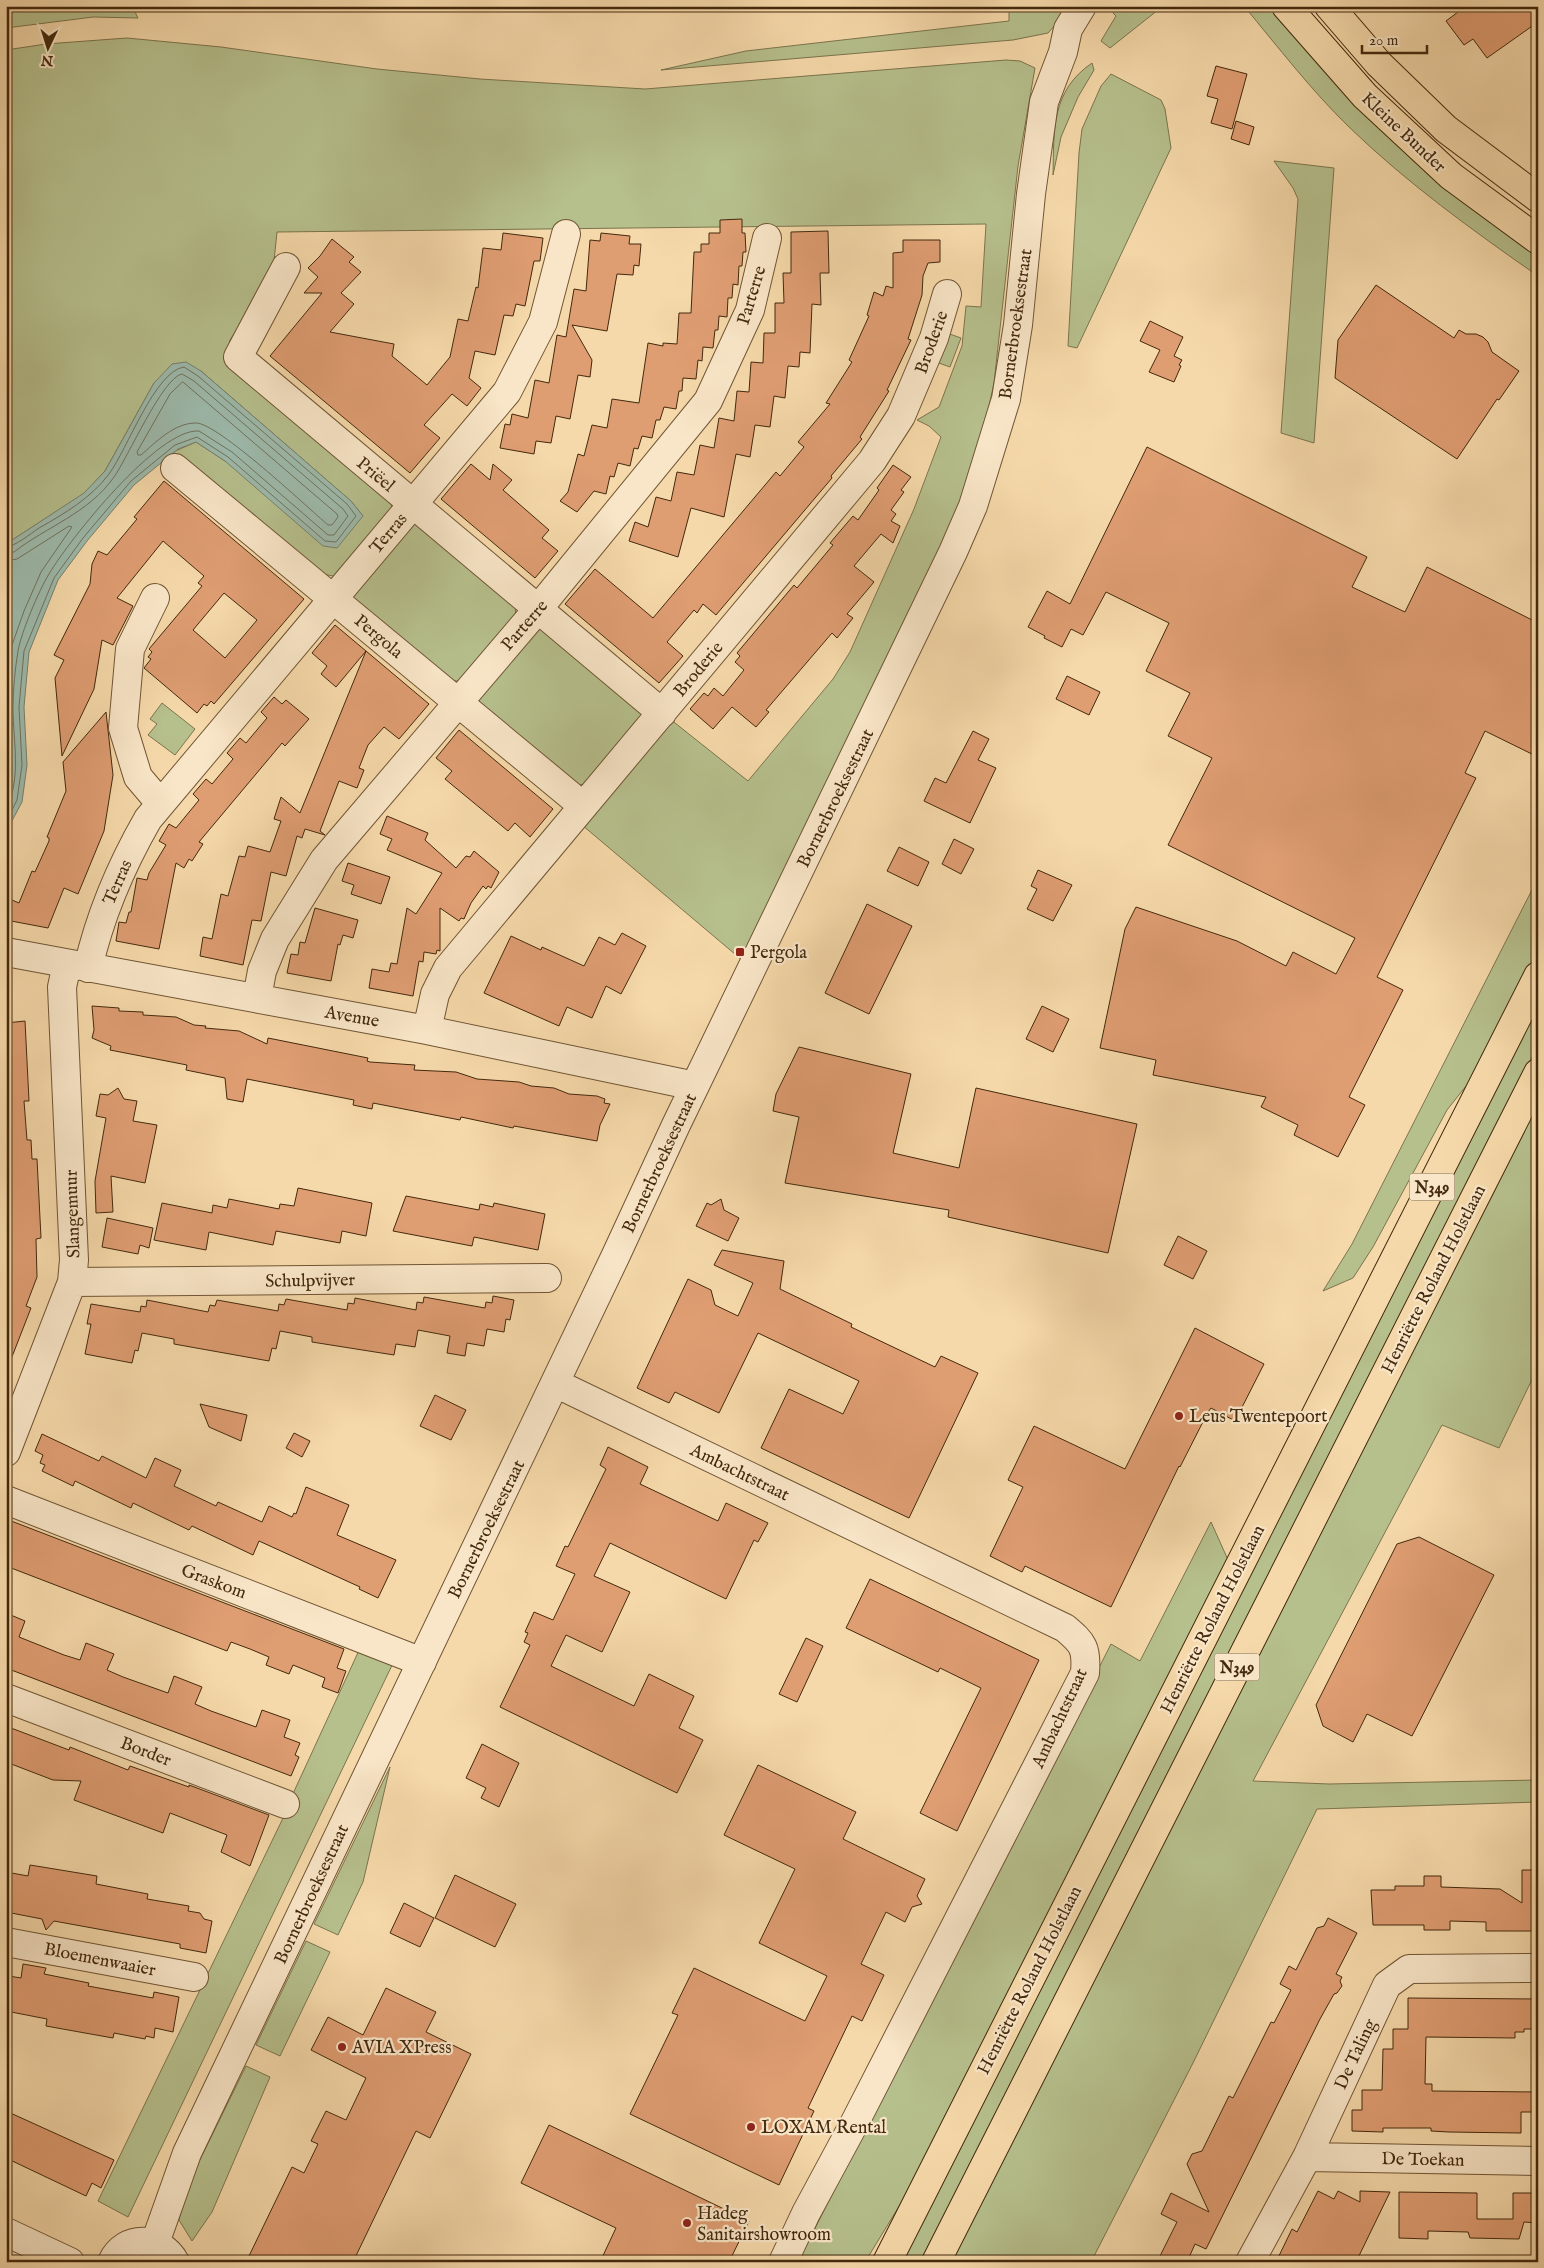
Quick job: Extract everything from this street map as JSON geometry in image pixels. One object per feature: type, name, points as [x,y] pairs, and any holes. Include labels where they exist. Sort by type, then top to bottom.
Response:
[{"type":"main road","name":"Kleine Bunder","points":[[1286,6],[1365,96],[1451,176],[1538,240]]},
{"type":"main road","name":"Kleine Bunder","points":[[1329,6],[1379,64],[1446,129],[1538,198]]},
{"type":"main road","name":"Henriëtte Roland Holstlaan","points":[[887,2262],[1538,976]]},
{"type":"main road","name":"Henriëtte Roland Holstlaan","points":[[936,2262],[1538,1073]]},
{"type":"street","name":"Bornerbroeksestraat","points":[[156,2243],[187,2152],[953,552],[973,506],[1006,399],[1018,325],[1031,194],[1044,102],[1063,52],[1068,30],[1082,6]]},
{"type":"street","name":"Bornerbroeksestraat","points":[[1063,52],[1101,6]]},
{"type":"street","name":"Terras","points":[[78,966],[135,842],[160,803],[507,392],[543,322],[566,234]]},
{"type":"street","name":"Parterre","points":[[257,998],[262,971],[275,939],[324,860],[538,609],[708,401],[750,310],[767,238]]},
{"type":"street","name":"Priëel","points":[[286,267],[238,357],[662,713]]},
{"type":"street","name":"Broderie","points":[[428,1030],[435,994],[448,968],[872,462],[901,416],[934,338],[947,294]]},
{"type":"street","name":"Pergola","points":[[175,468],[583,806]]},
{"type":"street","points":[[155,598],[130,649],[122,728],[138,777],[160,803]]},
{"type":"street","name":"Avenue","points":[[6,952],[428,1030],[696,1086]]},
{"type":"street","name":"Slangemuur","points":[[6,1452],[72,1282],[74,1260],[62,988],[78,966]]},
{"type":"street","name":"Schulpvijver","points":[[72,1282],[547,1278]]},
{"type":"street","name":"Ambachtstraat","points":[[555,1383],[1065,1628],[1081,1641],[1086,1655],[1085,1672],[857,2119],[806,2213],[783,2262]]},
{"type":"street","name":"Graskom","points":[[6,1500],[422,1662]]},
{"type":"street","name":"Border","points":[[6,1698],[285,1804]]},
{"type":"street","name":"Bloemenwaaier","points":[[6,1942],[194,1977]]},
{"type":"street","name":"De Taling","points":[[1250,2262],[1307,2157],[1387,1985],[1409,1969],[1538,1968]]},
{"type":"street","name":"De Toekan","points":[[1307,2157],[1538,2161]]},
{"type":"street","points":[[6,2232],[70,2262]]},
{"type":"street","points":[[112,2262],[119,2251],[127,2245],[136,2242],[156,2243],[165,2248],[175,2262]]},
{"type":"green space","points":[[6,6],[132,6],[138,18],[93,17],[6,28]]},
{"type":"green space","points":[[1009,6],[1066,6],[1066,13],[1048,33],[1013,40],[661,70],[746,51],[1009,21]]},
{"type":"green space","points":[[1117,6],[1163,6],[1110,48],[1101,41],[1116,16],[1113,13]]},
{"type":"green space","points":[[1244,6],[1276,6],[1442,180],[1498,228],[1538,257],[1538,276],[1440,205],[1371,148],[1321,98]]},
{"type":"green space","points":[[127,38],[221,47],[377,69],[480,79],[645,89],[1006,60],[1020,61],[1035,68],[1018,166],[994,383],[973,479],[742,960],[582,825],[670,719],[748,781],[833,679],[850,652],[914,509],[941,437],[929,426],[917,420],[939,407],[962,346],[966,306],[981,307],[986,224],[277,232],[274,261],[254,303],[230,340],[228,357],[391,502],[392,509],[338,573],[333,576],[318,573],[173,452],[196,442],[225,461],[363,516],[351,501],[201,371],[154,383],[105,471],[84,494],[6,544],[6,50],[46,44]]},
{"type":"green space","points":[[1092,63],[1094,70],[1078,97],[1061,137],[1053,175],[1055,127],[1062,99],[1069,86],[1079,74]]},
{"type":"green space","points":[[1111,74],[1161,100],[1165,109],[1171,148],[1077,348],[1068,346],[1079,153],[1082,129],[1101,86]]},
{"type":"green space","points":[[1274,161],[1334,168],[1314,443],[1281,433],[1298,199],[1293,188]]},
{"type":"green space","points":[[947,333],[961,338],[950,367],[936,362]]},
{"type":"green space","points":[[414,520],[515,604],[516,618],[464,679],[457,681],[445,680],[355,605],[350,594]]},
{"type":"green space","points":[[541,627],[642,705],[644,720],[586,784],[578,785],[476,701],[511,651]]},
{"type":"green space","points":[[162,703],[195,729],[175,755],[148,735],[157,724],[150,719]]},
{"type":"green space","points":[[1538,878],[1538,950],[1482,1066],[1447,1110],[1373,1247],[1353,1278],[1323,1291],[1352,1244]]},
{"type":"green space","points":[[1538,998],[1538,1045],[922,2262],[901,2262]]},
{"type":"green space","points":[[1538,1105],[1538,1367],[1499,1448],[1442,1425],[1253,1781],[1329,1784],[1538,1780],[1538,1802],[1317,1809],[1193,2063],[1091,2262],[950,2262],[1126,1918],[1298,1572]]},
{"type":"green space","points":[[1211,1522],[1229,1562],[917,2177],[865,2262],[798,2262],[1111,1644],[1140,1661]]},
{"type":"green space","points":[[361,1646],[395,1659],[128,2217],[98,2201],[285,1814]]},
{"type":"green space","points":[[390,1767],[363,1882],[338,1935],[314,1924]]},
{"type":"green space","points":[[306,1941],[330,1952],[280,2056],[256,2045]]},
{"type":"green space","points":[[246,2066],[270,2077],[212,2212],[192,2241],[179,2220],[187,2186]]},
{"type":"water","points":[[186,362],[201,371],[351,501],[363,516],[337,548],[323,546],[225,461],[196,442],[178,449],[134,485],[87,541],[58,580],[29,652],[24,707],[27,765],[22,802],[6,832],[6,544],[84,493],[105,471],[154,383],[172,364]]},
{"type":"building","points":[[1466,6],[1538,6],[1538,22],[1487,58],[1473,39],[1464,45],[1446,21]]},
{"type":"building","points":[[1216,66],[1247,74],[1232,129],[1211,123],[1218,99],[1207,96]]},
{"type":"building","points":[[1236,121],[1254,127],[1249,145],[1231,139]]},
{"type":"building","points":[[742,219],[742,233],[745,233],[746,252],[743,252],[742,266],[739,266],[738,285],[733,284],[732,298],[728,298],[727,317],[719,316],[718,330],[715,330],[713,348],[703,347],[702,361],[698,360],[696,379],[683,378],[682,391],[679,391],[676,409],[664,407],[660,420],[656,420],[652,438],[642,436],[638,449],[634,448],[630,466],[618,463],[614,477],[610,476],[606,494],[594,491],[577,512],[560,501],[568,492],[578,454],[584,456],[592,425],[607,428],[612,399],[639,403],[648,343],[663,346],[663,343],[677,344],[679,313],[691,313],[694,252],[701,252],[701,244],[709,244],[709,233],[720,233],[720,220]]},
{"type":"building","points":[[828,231],[829,273],[820,273],[821,305],[812,304],[810,353],[800,352],[799,367],[788,366],[785,398],[774,396],[770,427],[755,425],[750,457],[736,454],[724,517],[691,508],[678,557],[629,541],[635,522],[648,527],[656,497],[671,501],[677,472],[694,475],[700,445],[714,448],[719,418],[734,421],[737,391],[749,392],[751,362],[763,363],[764,333],[775,333],[775,303],[784,303],[783,273],[791,273],[791,232]]},
{"type":"building","points":[[503,233],[543,238],[540,261],[534,261],[525,306],[516,304],[513,316],[504,315],[495,355],[475,351],[469,378],[481,388],[467,406],[452,394],[424,425],[440,438],[410,473],[270,356],[322,293],[304,293],[318,277],[308,268],[320,256],[332,239],[354,257],[349,262],[361,272],[341,293],[354,304],[330,332],[394,344],[392,356],[427,385],[450,357],[458,319],[468,321],[476,287],[478,288],[483,248],[501,250]]},
{"type":"building","points":[[601,233],[630,236],[629,244],[641,244],[639,266],[634,265],[633,275],[617,274],[607,331],[572,325],[592,360],[590,377],[578,375],[570,419],[556,416],[551,443],[536,441],[534,454],[500,448],[505,424],[510,425],[512,414],[528,418],[535,380],[549,383],[557,335],[566,337],[574,289],[586,291],[590,240],[600,241]]},
{"type":"building","points":[[903,240],[940,240],[940,262],[928,263],[923,276],[922,295],[908,339],[911,340],[887,390],[889,391],[860,437],[862,439],[831,476],[832,478],[716,615],[703,604],[697,613],[694,610],[667,642],[683,656],[659,683],[565,604],[595,569],[653,618],[776,472],[780,476],[804,447],[798,442],[830,404],[826,403],[852,362],[849,360],[869,316],[867,315],[874,292],[883,296],[886,286],[893,288],[893,253],[903,252]]},
{"type":"building","points":[[1376,285],[1454,338],[1459,330],[1466,334],[1476,334],[1483,337],[1488,342],[1492,352],[1519,371],[1499,400],[1497,399],[1457,459],[1335,378],[1338,340]]},
{"type":"building","points":[[1150,321],[1183,337],[1174,356],[1182,360],[1174,382],[1149,372],[1160,350],[1140,341]]},
{"type":"building","points":[[1147,447],[1367,557],[1352,587],[1405,612],[1427,567],[1538,623],[1538,757],[1485,731],[1465,773],[1476,778],[1377,977],[1403,990],[1349,1097],[1365,1105],[1338,1157],[1294,1135],[1298,1125],[1261,1107],[1266,1097],[1153,1075],[1156,1060],[1100,1048],[1125,929],[1136,907],[1237,941],[1286,966],[1293,952],[1336,974],[1355,938],[1168,845],[1212,758],[1168,736],[1190,693],[1146,671],[1169,623],[1106,592],[1083,635],[1071,629],[1062,647],[1028,627],[1047,591],[1070,604]]},
{"type":"building","points":[[471,464],[490,480],[493,464],[512,480],[503,490],[549,530],[542,538],[558,551],[535,578],[441,499]]},
{"type":"building","points":[[893,465],[911,477],[901,490],[904,492],[891,510],[896,514],[891,521],[900,526],[893,543],[881,534],[854,566],[874,582],[847,614],[853,618],[837,638],[832,633],[766,710],[769,712],[756,727],[732,707],[713,729],[690,709],[704,693],[708,696],[714,688],[723,696],[744,670],[735,662],[740,656],[737,653],[794,585],[797,588],[833,545],[830,543],[853,516],[858,520],[879,490],[877,488]]},
{"type":"building","points":[[164,481],[304,599],[214,704],[211,701],[207,706],[204,704],[197,713],[144,668],[151,659],[148,657],[152,652],[149,649],[202,586],[198,583],[204,576],[163,541],[117,598],[133,606],[113,645],[102,640],[94,689],[62,756],[55,678],[64,660],[54,655],[90,584],[92,564],[98,551],[107,555],[137,519],[134,517]],"holes":[[[224,593],[257,620],[225,658],[193,630]]]},
{"type":"building","points":[[335,625],[366,651],[336,687],[321,674],[327,666],[312,653]]},
{"type":"building","points":[[366,651],[429,704],[399,739],[384,727],[368,745],[359,768],[364,770],[357,788],[339,781],[320,831],[325,835],[305,829],[302,838],[297,836],[286,876],[271,872],[261,921],[252,920],[243,965],[200,956],[203,937],[212,939],[221,894],[228,896],[239,856],[245,857],[248,846],[270,852],[281,821],[274,819],[281,797],[300,813]]},
{"type":"building","points":[[1067,676],[1100,692],[1089,715],[1056,699]]},
{"type":"building","points":[[274,697],[282,704],[286,700],[309,719],[285,746],[282,743],[199,842],[203,844],[192,861],[189,859],[184,868],[176,863],[159,949],[116,941],[119,922],[126,923],[129,912],[131,912],[137,878],[147,880],[149,873],[166,845],[159,841],[169,824],[176,828],[199,800],[193,794],[206,779],[212,784],[233,759],[227,753],[240,738],[246,743],[267,718],[261,712]]},
{"type":"building","points":[[106,712],[113,775],[104,831],[78,894],[64,888],[48,928],[6,920],[12,900],[19,903],[32,871],[35,872],[49,841],[47,837],[66,791],[63,762]]},
{"type":"building","points":[[459,730],[553,809],[530,837],[515,823],[508,831],[445,779],[452,771],[436,758]]},
{"type":"building","points":[[973,731],[989,739],[978,760],[996,768],[970,823],[924,801],[935,778],[946,783]]},
{"type":"building","points":[[387,816],[428,833],[425,840],[456,868],[466,856],[470,857],[474,851],[499,872],[491,888],[488,886],[486,889],[483,886],[471,903],[464,919],[461,918],[459,921],[440,908],[440,951],[437,950],[436,954],[424,952],[423,962],[419,961],[413,996],[369,988],[372,969],[389,972],[391,963],[397,964],[407,908],[416,914],[442,873],[387,850],[392,839],[380,834]]},
{"type":"building","points":[[954,839],[974,849],[961,874],[942,864]]},
{"type":"building","points":[[899,847],[929,862],[918,886],[887,871]]},
{"type":"building","points":[[348,863],[390,877],[381,904],[351,894],[354,885],[342,881]]},
{"type":"building","points":[[1038,870],[1072,885],[1053,921],[1027,909],[1037,889],[1031,886]]},
{"type":"building","points":[[867,904],[912,926],[869,1014],[825,993]]},
{"type":"building","points":[[315,908],[358,920],[353,938],[343,935],[340,945],[338,944],[331,981],[287,973],[291,954],[298,955],[300,942],[305,943]]},
{"type":"building","points":[[622,933],[646,946],[621,994],[606,986],[592,1018],[567,1007],[559,1026],[484,993],[511,936],[541,950],[542,947],[584,966],[599,937],[615,945]]},
{"type":"building","points":[[92,1006],[119,1008],[119,1011],[143,1012],[143,1015],[176,1017],[194,1025],[206,1026],[205,1028],[239,1031],[267,1044],[268,1038],[368,1058],[367,1061],[370,1062],[415,1065],[414,1070],[456,1072],[477,1079],[519,1082],[531,1086],[554,1088],[569,1094],[597,1096],[605,1099],[604,1103],[610,1104],[600,1125],[597,1141],[514,1126],[513,1128],[461,1117],[460,1120],[373,1103],[372,1109],[353,1105],[354,1100],[247,1079],[243,1102],[227,1099],[225,1078],[186,1070],[187,1065],[110,1050],[111,1046],[92,1038],[94,1030]]},
{"type":"building","points":[[1042,1006],[1069,1019],[1053,1052],[1026,1039]]},
{"type":"building","points":[[25,1021],[29,1101],[24,1101],[27,1140],[31,1140],[32,1159],[37,1159],[41,1238],[36,1239],[37,1277],[26,1306],[31,1308],[8,1367],[6,1367],[6,1239],[10,1239],[8,1201],[6,1201],[6,1023]]},
{"type":"building","points":[[799,1047],[911,1074],[893,1153],[959,1168],[976,1088],[1137,1124],[1108,1253],[948,1217],[949,1210],[785,1183],[799,1117],[773,1111],[776,1094]]},
{"type":"building","points":[[118,1088],[124,1099],[137,1101],[133,1121],[157,1125],[145,1183],[111,1176],[113,1212],[96,1213],[95,1181],[106,1118],[96,1116],[100,1094],[108,1095]]},
{"type":"building","points":[[298,1188],[372,1203],[366,1236],[342,1231],[340,1243],[276,1231],[273,1245],[209,1232],[206,1250],[154,1240],[162,1203],[212,1213],[213,1205],[227,1208],[229,1199],[279,1209],[280,1204],[294,1206]]},
{"type":"building","points":[[406,1196],[479,1210],[480,1204],[493,1207],[494,1203],[545,1214],[538,1250],[474,1237],[472,1246],[393,1231]]},
{"type":"building","points":[[721,1199],[724,1210],[739,1218],[728,1241],[696,1226],[707,1203],[711,1205]]},
{"type":"building","points":[[107,1218],[153,1228],[149,1248],[140,1245],[138,1254],[102,1247]]},
{"type":"building","points":[[1178,1236],[1207,1251],[1193,1279],[1164,1265]]},
{"type":"building","points":[[722,1250],[784,1261],[780,1289],[852,1324],[851,1327],[935,1367],[941,1356],[978,1373],[909,1518],[761,1448],[789,1389],[843,1414],[859,1381],[758,1333],[719,1413],[675,1392],[669,1403],[637,1388],[688,1279],[711,1290],[715,1305],[738,1316],[753,1283],[714,1265]]},
{"type":"building","points":[[493,1296],[514,1300],[510,1320],[506,1319],[504,1332],[487,1329],[484,1346],[467,1343],[465,1356],[447,1353],[450,1336],[418,1330],[415,1347],[396,1344],[394,1355],[312,1342],[312,1337],[280,1331],[276,1349],[272,1348],[269,1361],[174,1344],[174,1339],[142,1333],[138,1351],[135,1350],[132,1363],[85,1354],[91,1324],[87,1324],[91,1304],[140,1312],[141,1306],[146,1307],[147,1300],[208,1312],[210,1305],[215,1306],[217,1300],[278,1311],[279,1304],[284,1305],[286,1299],[347,1310],[348,1303],[354,1304],[355,1298],[416,1310],[417,1302],[423,1303],[424,1297],[485,1308],[486,1302],[492,1303]]},
{"type":"building","points":[[1195,1328],[1264,1364],[1235,1421],[1211,1408],[1208,1412],[1179,1466],[1111,1607],[1025,1566],[1022,1572],[990,1556],[1023,1487],[1008,1480],[1034,1426],[1125,1469]]},
{"type":"building","points":[[435,1395],[466,1410],[451,1440],[420,1426]]},
{"type":"building","points":[[200,1404],[247,1415],[241,1441],[209,1427]]},
{"type":"building","points":[[294,1433],[310,1441],[302,1457],[286,1448]]},
{"type":"building","points":[[42,1434],[99,1461],[102,1456],[146,1478],[155,1458],[181,1470],[174,1486],[216,1506],[218,1502],[262,1522],[269,1506],[292,1517],[294,1513],[296,1514],[306,1487],[349,1505],[337,1535],[396,1560],[378,1598],[359,1589],[360,1587],[259,1541],[253,1555],[192,1526],[189,1530],[133,1503],[131,1508],[75,1481],[73,1486],[42,1471],[45,1465],[40,1463],[43,1455],[35,1451]]},
{"type":"building","points":[[608,1447],[648,1467],[640,1484],[718,1521],[726,1503],[768,1523],[758,1542],[754,1540],[726,1599],[610,1543],[594,1576],[630,1592],[602,1652],[566,1635],[551,1666],[634,1706],[649,1674],[694,1696],[679,1728],[703,1740],[677,1793],[500,1707],[530,1645],[524,1642],[528,1633],[525,1632],[534,1612],[553,1620],[575,1574],[556,1566],[565,1546],[568,1547],[606,1469],[600,1465]]},
{"type":"building","points":[[6,1519],[344,1649],[337,1668],[346,1671],[338,1693],[322,1687],[325,1678],[293,1665],[289,1674],[266,1665],[269,1657],[250,1649],[231,1642],[227,1651],[6,1566]]},
{"type":"building","points":[[1419,1537],[1494,1575],[1412,1736],[1367,1714],[1353,1742],[1323,1726],[1316,1705],[1397,1544]]},
{"type":"building","points":[[870,1579],[1039,1660],[957,1831],[920,1813],[981,1688],[940,1668],[938,1672],[846,1628]]},
{"type":"building","points":[[6,1613],[25,1621],[19,1637],[64,1655],[80,1660],[86,1643],[114,1654],[107,1670],[123,1677],[168,1693],[174,1676],[202,1687],[195,1704],[211,1711],[256,1727],[262,1710],[290,1720],[284,1737],[300,1743],[295,1755],[299,1757],[291,1776],[6,1668]]},
{"type":"building","points":[[806,1638],[823,1646],[797,1702],[779,1694]]},
{"type":"building","points":[[11,1728],[69,1750],[70,1747],[128,1770],[130,1766],[189,1787],[189,1785],[269,1815],[250,1866],[221,1852],[227,1835],[170,1813],[163,1833],[74,1800],[81,1781],[53,1780],[6,1762],[6,1740]]},
{"type":"building","points":[[482,1744],[519,1763],[499,1807],[481,1798],[486,1788],[466,1778]]},
{"type":"building","points":[[758,1765],[856,1812],[843,1839],[925,1879],[917,1896],[922,1904],[912,1907],[905,1922],[886,1912],[861,1964],[884,1975],[862,2021],[852,2016],[808,2108],[814,2111],[779,2185],[630,2114],[678,2015],[672,2013],[694,1968],[805,2021],[827,1976],[759,1943],[795,1869],[724,1835]]},
{"type":"building","points":[[30,1865],[97,1876],[96,1884],[148,1894],[147,1899],[189,1906],[188,1911],[200,1913],[204,1919],[212,1921],[206,1953],[180,1948],[180,1944],[54,1921],[46,1930],[42,1919],[6,1912],[6,1872],[28,1876]]},
{"type":"building","points":[[1522,1870],[1538,1870],[1538,1931],[1486,1931],[1486,1922],[1450,1921],[1450,1930],[1424,1930],[1424,1925],[1373,1925],[1371,1890],[1395,1890],[1395,1886],[1424,1886],[1424,1876],[1441,1876],[1441,1887],[1500,1889],[1522,1903]]},
{"type":"building","points":[[455,1875],[516,1904],[495,1947],[435,1918]]},
{"type":"building","points":[[404,1903],[434,1918],[420,1947],[390,1933]]},
{"type":"building","points":[[1328,1918],[1357,1933],[1336,1974],[1342,1977],[1340,1981],[1342,1986],[1334,1994],[1320,2019],[1206,2249],[1195,2244],[1187,2262],[1157,2262],[1177,2222],[1161,2214],[1171,2193],[1209,2212],[1187,2164],[1192,2154],[1202,2151],[1229,2096],[1233,2098],[1271,2022],[1274,2023],[1291,1990],[1280,1984],[1289,1966],[1296,1970],[1317,1928],[1324,1926]]},
{"type":"building","points":[[23,1964],[46,1968],[44,1974],[89,1983],[88,1986],[153,1998],[154,1992],[179,1997],[173,2032],[155,2028],[154,2038],[146,2036],[145,2039],[114,2033],[113,2038],[46,2026],[47,2019],[6,2011],[6,1993],[9,1976],[21,1978]]},
{"type":"building","points":[[386,1988],[436,2012],[426,2032],[471,2054],[430,2138],[416,2131],[353,2262],[260,2262],[249,2256],[292,2167],[304,2173],[318,2144],[311,2141],[326,2111],[346,2120],[366,2078],[311,2050],[328,2017],[363,2035]]},
{"type":"building","points":[[1408,1998],[1538,1999],[1538,2029],[1524,2029],[1524,2032],[1515,2032],[1515,2038],[1426,2037],[1425,2084],[1432,2084],[1432,2091],[1538,2092],[1538,2112],[1521,2112],[1521,2133],[1431,2131],[1431,2128],[1383,2128],[1383,2132],[1352,2131],[1352,2110],[1362,2110],[1362,2090],[1382,2090],[1383,2049],[1393,2049],[1393,2029],[1408,2029]]},
{"type":"building","points":[[6,2111],[114,2160],[101,2188],[92,2183],[86,2196],[6,2158]]},
{"type":"building","points":[[549,2125],[749,2221],[729,2262],[600,2262],[616,2228],[521,2183]]},
{"type":"building","points":[[1318,2191],[1334,2199],[1338,2191],[1360,2202],[1360,2191],[1390,2192],[1356,2262],[1276,2262],[1292,2229],[1297,2232]]},
{"type":"building","points":[[1399,2192],[1477,2193],[1477,2219],[1513,2219],[1513,2193],[1538,2193],[1538,2223],[1524,2222],[1519,2239],[1470,2238],[1468,2232],[1428,2231],[1428,2239],[1399,2238]]},
{"type":"place","name":"Pergola","points":[[740,952]]},
{"type":"place","name":"Leus Twentepoort","points":[[1179,1416]]},
{"type":"place","name":"AVIA XPress","points":[[342,2047]]},
{"type":"place","name":"LOXAM Rental","points":[[751,2127]]},
{"type":"place","name":"Hadeg Sanitairshowroom","points":[[687,2223]]}]
